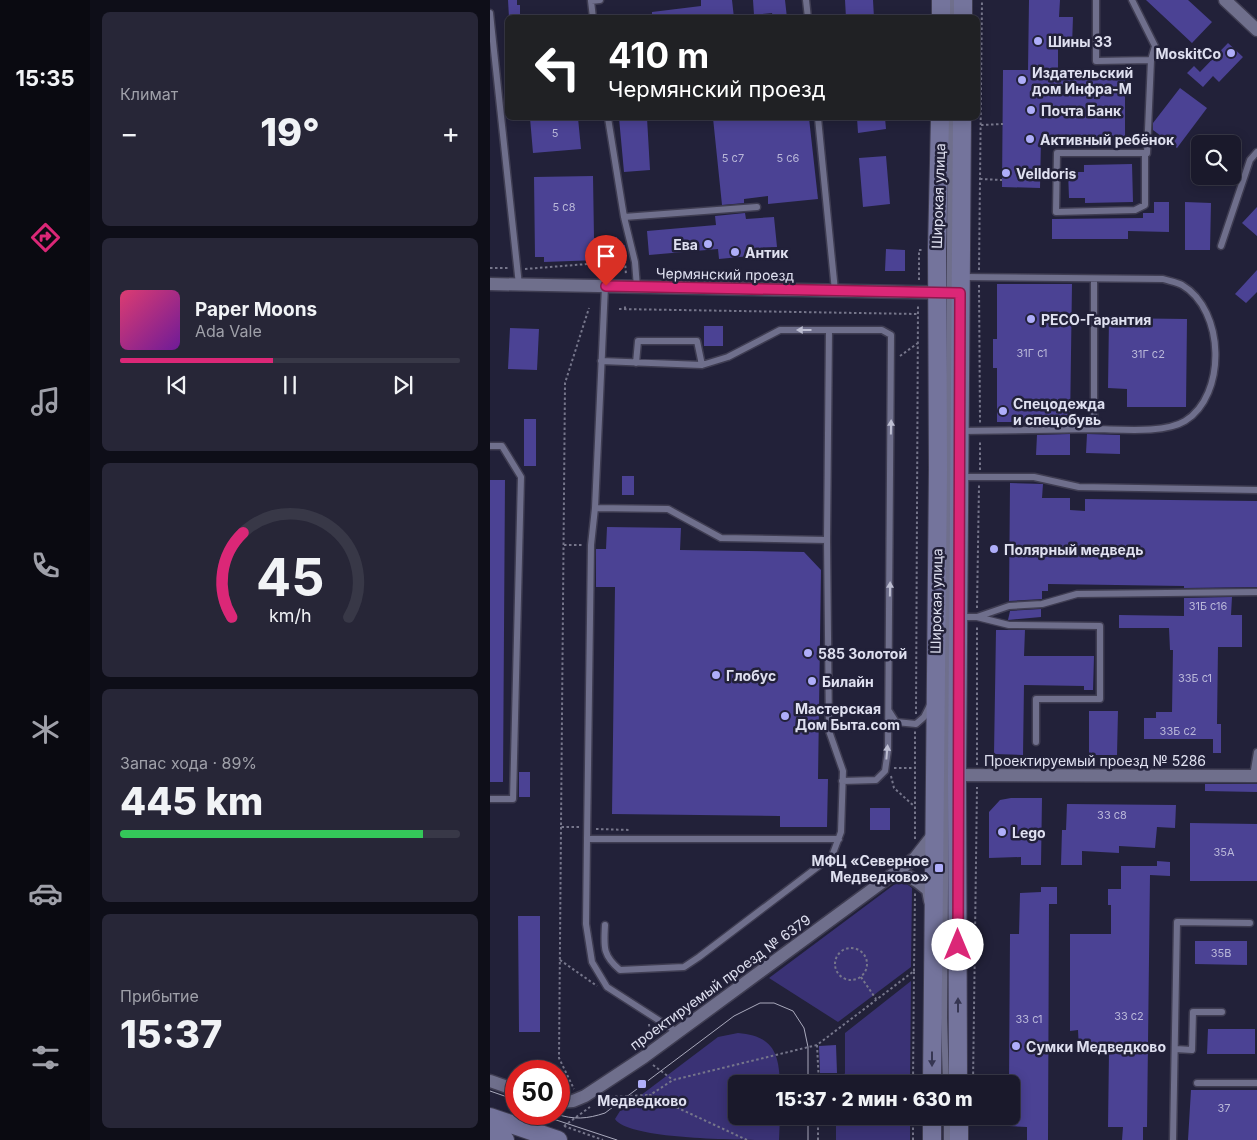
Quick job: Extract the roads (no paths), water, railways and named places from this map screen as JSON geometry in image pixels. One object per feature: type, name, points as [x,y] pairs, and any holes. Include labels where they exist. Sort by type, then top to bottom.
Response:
[{"type":"main road","points":[[941,0],[941,15]]},
{"type":"main road","points":[[963,0],[963,15]]},
{"type":"main road","name":"Широкая улица","points":[[932,1075],[933,835],[946,776],[958,617],[960,431],[951,289],[944,228],[940,120]]},
{"type":"main road","name":"Широкая улица","points":[[958,1075],[946,776],[934,695],[938,449],[951,289],[960,218],[962,120]]},
{"type":"main road","points":[[944,228],[960,218]]},
{"type":"main road","points":[[490,1117],[561,1133]]},
{"type":"main road","points":[[932,1125],[932,1140]]},
{"type":"main road","points":[[959,1125],[959,1140]]},
{"type":"main road","points":[[490,1135],[505,1140]]},
{"type":"street","points":[[1225,0],[1257,30]]},
{"type":"street","name":"Чермянский проезд","points":[[490,284],[835,291],[951,289]]},
{"type":"street","name":"Проектируемый проезд № 5286","points":[[946,776],[1255,776]]},
{"type":"street","name":"проектируемый проезд № 6379","points":[[570,1100],[585,1096],[677,1032],[915,858],[933,835]]},
{"type":"street","points":[[890,876],[905,874],[928,890],[932,921]]},
{"type":"street","points":[[490,1081],[505,1086]]},
{"type":"lane","points":[[593,15],[591,1],[600,0]]},
{"type":"lane","points":[[806,0],[808,15]]},
{"type":"lane","points":[[951,0],[951,15]]},
{"type":"lane","points":[[1096,0],[1096,61],[1150,60]]},
{"type":"lane","points":[[1132,0],[1155,46],[1150,60],[1147,153],[1145,153],[1145,205],[1135,210],[1056,212],[1057,153],[1145,153]]},
{"type":"lane","points":[[490,13],[519,285]]},
{"type":"lane","points":[[608,120],[624,217],[635,262],[637,287]]},
{"type":"lane","points":[[818,120],[835,291]]},
{"type":"lane","name":"Широкая улица","points":[[944,228],[951,120]]},
{"type":"lane","points":[[1221,246],[1250,160],[1257,152]]},
{"type":"lane","points":[[624,217],[757,207]]},
{"type":"lane","points":[[951,289],[979,277],[1164,279],[1182,285],[1194,296],[1210,320],[1215,339],[1216,356],[1209,391],[1198,410],[1184,422],[1166,428],[960,431]]},
{"type":"lane","points":[[1094,278],[1094,429]]},
{"type":"lane","points":[[606,286],[595,508],[590,545],[586,924],[592,962],[607,987],[677,1032]]},
{"type":"lane","name":"Широкая улица","points":[[946,1075],[944,1018],[951,289]]},
{"type":"lane","points":[[601,361],[702,365],[728,357],[780,330],[882,330],[891,335],[889,711],[885,772],[876,780],[842,781]]},
{"type":"lane","points":[[604,924],[604,950],[611,962],[620,970],[684,967],[708,951],[832,856],[839,839],[841,832],[843,767],[829,731],[829,330]]},
{"type":"lane","points":[[636,363],[638,341],[697,340],[702,365]]},
{"type":"lane","points":[[490,446],[502,446],[521,477],[513,800],[490,799]]},
{"type":"lane","points":[[959,477],[1039,478],[1079,487],[1257,490]]},
{"type":"lane","points":[[595,508],[668,510],[721,538],[828,540]]},
{"type":"lane","points":[[977,617],[1009,606],[1042,604],[1078,594],[1257,592]]},
{"type":"lane","points":[[958,617],[977,617],[1008,626],[1100,626],[1100,700],[1036,699],[1036,742]]},
{"type":"lane","points":[[889,711],[896,722],[916,724],[924,717],[934,695]]},
{"type":"lane","points":[[1255,776],[1257,752]]},
{"type":"lane","points":[[587,839],[839,839]]},
{"type":"lane","points":[[1173,1140],[1177,922],[1250,923]]},
{"type":"lane","points":[[1175,1049],[1192,1050],[1193,1012],[1222,1012]]},
{"type":"lane","points":[[1197,1083],[1257,1083]]},
{"type":"lane","points":[[947,1125],[947,1140]]},
{"type":"tram line","points":[[570,1117],[592,1117],[605,1113],[734,1016],[760,1003],[774,1003],[793,1011],[804,1028],[808,1047],[808,1075]]},
{"type":"tram line","points":[[490,1091],[505,1096]]},
{"type":"tram line","points":[[570,1125],[617,1140]]},
{"type":"tram line","points":[[808,1125],[808,1140]]},
{"type":"place","name":"Шины 33","points":[[1038,41]]},
{"type":"place","name":"MoskitCo","points":[[1231,53]]},
{"type":"place","name":"Издательский дом Инфра-М","points":[[1022,80]]},
{"type":"place","name":"Почта Банк","points":[[1031,110]]},
{"type":"place","name":"Активный ребёнок","points":[[1030,139]]},
{"type":"place","name":"Velldoris","points":[[1006,173]]},
{"type":"place","name":"Ева","points":[[708,244]]},
{"type":"place","name":"Антик","points":[[735,252]]},
{"type":"place","name":"РЕСО-Гарантия","points":[[1031,319]]},
{"type":"place","name":"Спецодежда и спецобувь","points":[[1003,411]]},
{"type":"place","name":"Полярный медведь","points":[[994,549]]},
{"type":"place","name":"585 Золотой","points":[[808,653]]},
{"type":"place","name":"Глобус","points":[[716,675]]},
{"type":"place","name":"Билайн","points":[[812,681]]},
{"type":"place","name":"Мастерская Дом Быта.com","points":[[785,716]]},
{"type":"place","name":"Lego","points":[[1002,832]]},
{"type":"place","name":"МФЦ «Северное Медведково»","points":[[939,868]]},
{"type":"place","name":"Сумки Медведково","points":[[1016,1046]]},
{"type":"place","name":"Медведково","points":[[642,1084]]}]
